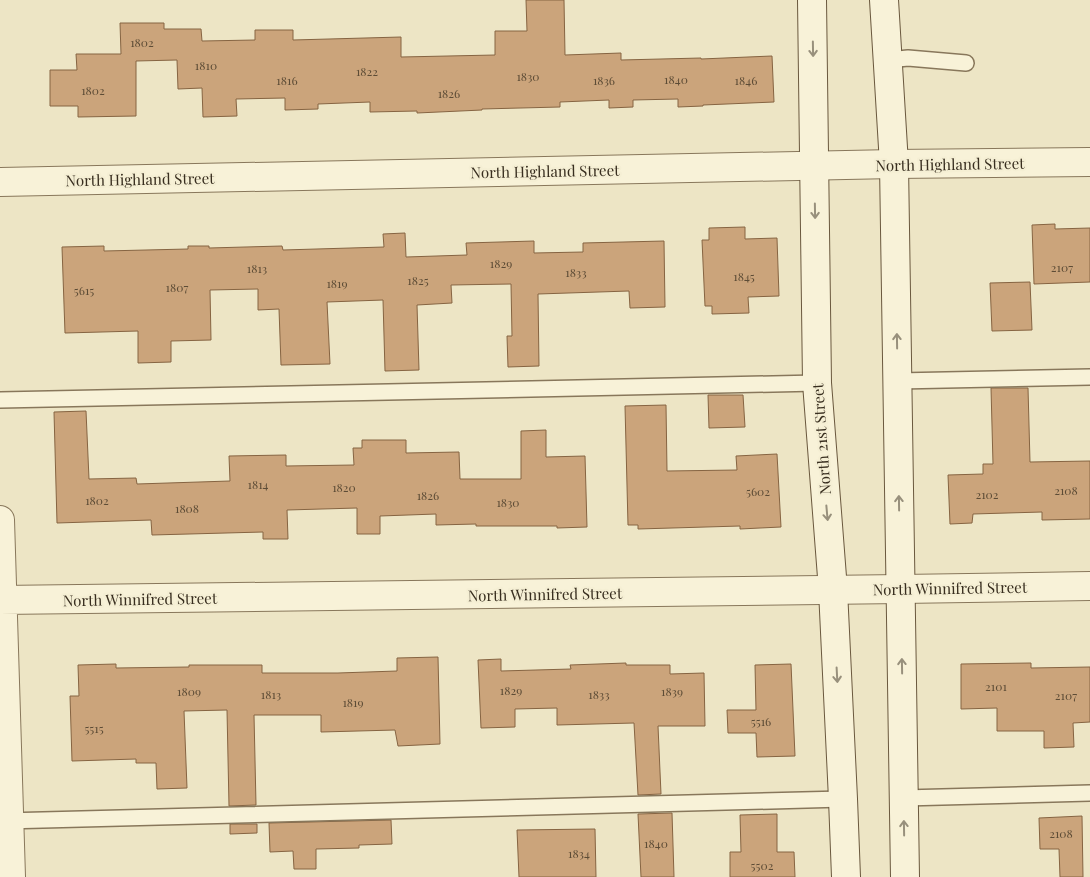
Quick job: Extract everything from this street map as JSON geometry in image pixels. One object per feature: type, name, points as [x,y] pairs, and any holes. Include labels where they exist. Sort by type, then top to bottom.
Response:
[{"type":"street","name":"North 21st Street","points":[[812,0],[817,383],[833,590],[846,877]]},
{"type":"street","points":[[884,0],[894,164],[905,877]]},
{"type":"street","name":"North Highland Street","points":[[0,182],[894,164],[1090,162]]},
{"type":"street","points":[[0,520],[5,821],[12,877]]},
{"type":"street","name":"North Winnifred Street","points":[[1,600],[1090,586]]},
{"type":"lane","points":[[888,60],[908,58],[966,63]]},
{"type":"lane","points":[[898,381],[1090,377]]},
{"type":"lane","points":[[0,400],[817,383]]},
{"type":"lane","points":[[904,798],[1090,793]]},
{"type":"lane","points":[[5,821],[843,799]]},
{"type":"building","points":[[526,0],[564,0],[565,55],[621,53],[621,60],[772,56],[774,102],[678,107],[678,99],[633,100],[633,107],[609,108],[609,100],[560,102],[560,107],[417,113],[417,111],[370,112],[370,102],[318,104],[318,109],[285,110],[285,98],[236,99],[237,116],[203,117],[202,88],[178,89],[177,60],[136,61],[136,116],[78,117],[78,106],[50,106],[50,70],[77,70],[76,54],[121,54],[120,23],[164,23],[164,29],[201,29],[202,41],[255,40],[255,30],[293,30],[293,40],[401,37],[401,57],[495,55],[495,31],[527,31]]},
{"type":"building","points":[[1055,224],[1055,229],[1090,228],[1090,282],[1034,284],[1032,225]]},
{"type":"building","points":[[745,227],[745,239],[777,238],[779,296],[748,297],[749,313],[712,314],[712,306],[705,306],[702,240],[709,240],[709,228]]},
{"type":"building","points":[[405,233],[406,257],[467,255],[466,243],[534,241],[534,253],[583,252],[583,243],[664,241],[665,307],[630,308],[629,291],[538,294],[539,366],[508,367],[507,336],[512,336],[511,284],[451,285],[452,303],[417,305],[419,370],[385,371],[383,300],[327,302],[330,364],[281,365],[279,309],[258,310],[258,289],[210,290],[211,340],[171,341],[171,362],[138,363],[138,331],[65,333],[62,247],[104,246],[104,251],[188,249],[188,246],[209,246],[209,248],[282,246],[283,250],[384,247],[383,234]]},
{"type":"building","points":[[1030,282],[1032,330],[992,331],[990,283]]},
{"type":"building","points":[[991,388],[1028,388],[1030,462],[1090,461],[1090,519],[1042,520],[1042,512],[973,514],[972,523],[950,524],[948,475],[983,474],[983,464],[993,464]]},
{"type":"building","points":[[708,395],[743,395],[745,427],[709,428]]},
{"type":"building","points":[[666,405],[667,471],[737,470],[736,456],[777,454],[781,527],[740,529],[740,526],[638,529],[638,525],[628,525],[625,406]]},
{"type":"building","points":[[86,411],[89,479],[136,478],[137,484],[230,481],[229,456],[286,455],[286,466],[354,465],[353,448],[362,448],[362,440],[406,440],[406,453],[459,452],[460,479],[521,479],[521,431],[546,430],[546,457],[585,456],[587,527],[476,526],[476,524],[436,525],[436,514],[380,516],[380,534],[357,534],[357,508],[287,510],[288,539],[263,539],[263,532],[152,535],[151,520],[57,523],[54,412]]},
{"type":"building","points":[[438,657],[440,744],[398,746],[395,730],[321,732],[321,715],[254,715],[256,805],[229,806],[227,710],[184,711],[187,788],[157,789],[156,763],[136,763],[136,759],[72,761],[70,696],[79,696],[78,665],[116,664],[116,668],[262,665],[262,673],[338,673],[397,671],[397,658]]},
{"type":"building","points":[[501,659],[501,671],[571,669],[570,665],[626,663],[626,665],[670,665],[670,674],[704,673],[705,726],[658,726],[661,794],[638,795],[634,723],[557,725],[557,708],[515,709],[515,727],[481,728],[478,660]]},
{"type":"building","points":[[1031,663],[1031,668],[1090,667],[1090,722],[1073,723],[1074,747],[1044,748],[1044,731],[997,731],[997,708],[961,709],[961,664]]},
{"type":"building","points":[[791,664],[795,756],[757,757],[756,733],[728,733],[727,710],[756,710],[755,665]]},
{"type":"building","points":[[672,813],[674,877],[641,877],[638,814]]},
{"type":"building","points":[[777,814],[777,852],[794,852],[795,877],[730,877],[730,852],[741,852],[740,815]]},
{"type":"building","points":[[1082,816],[1083,877],[1060,877],[1059,849],[1040,849],[1039,818]]},
{"type":"building","points":[[391,820],[392,844],[359,845],[359,848],[316,849],[316,869],[294,869],[293,851],[270,852],[269,823]]},
{"type":"building","points":[[230,824],[257,824],[257,833],[230,834]]},
{"type":"building","points":[[595,829],[596,877],[519,877],[517,830]]}]
